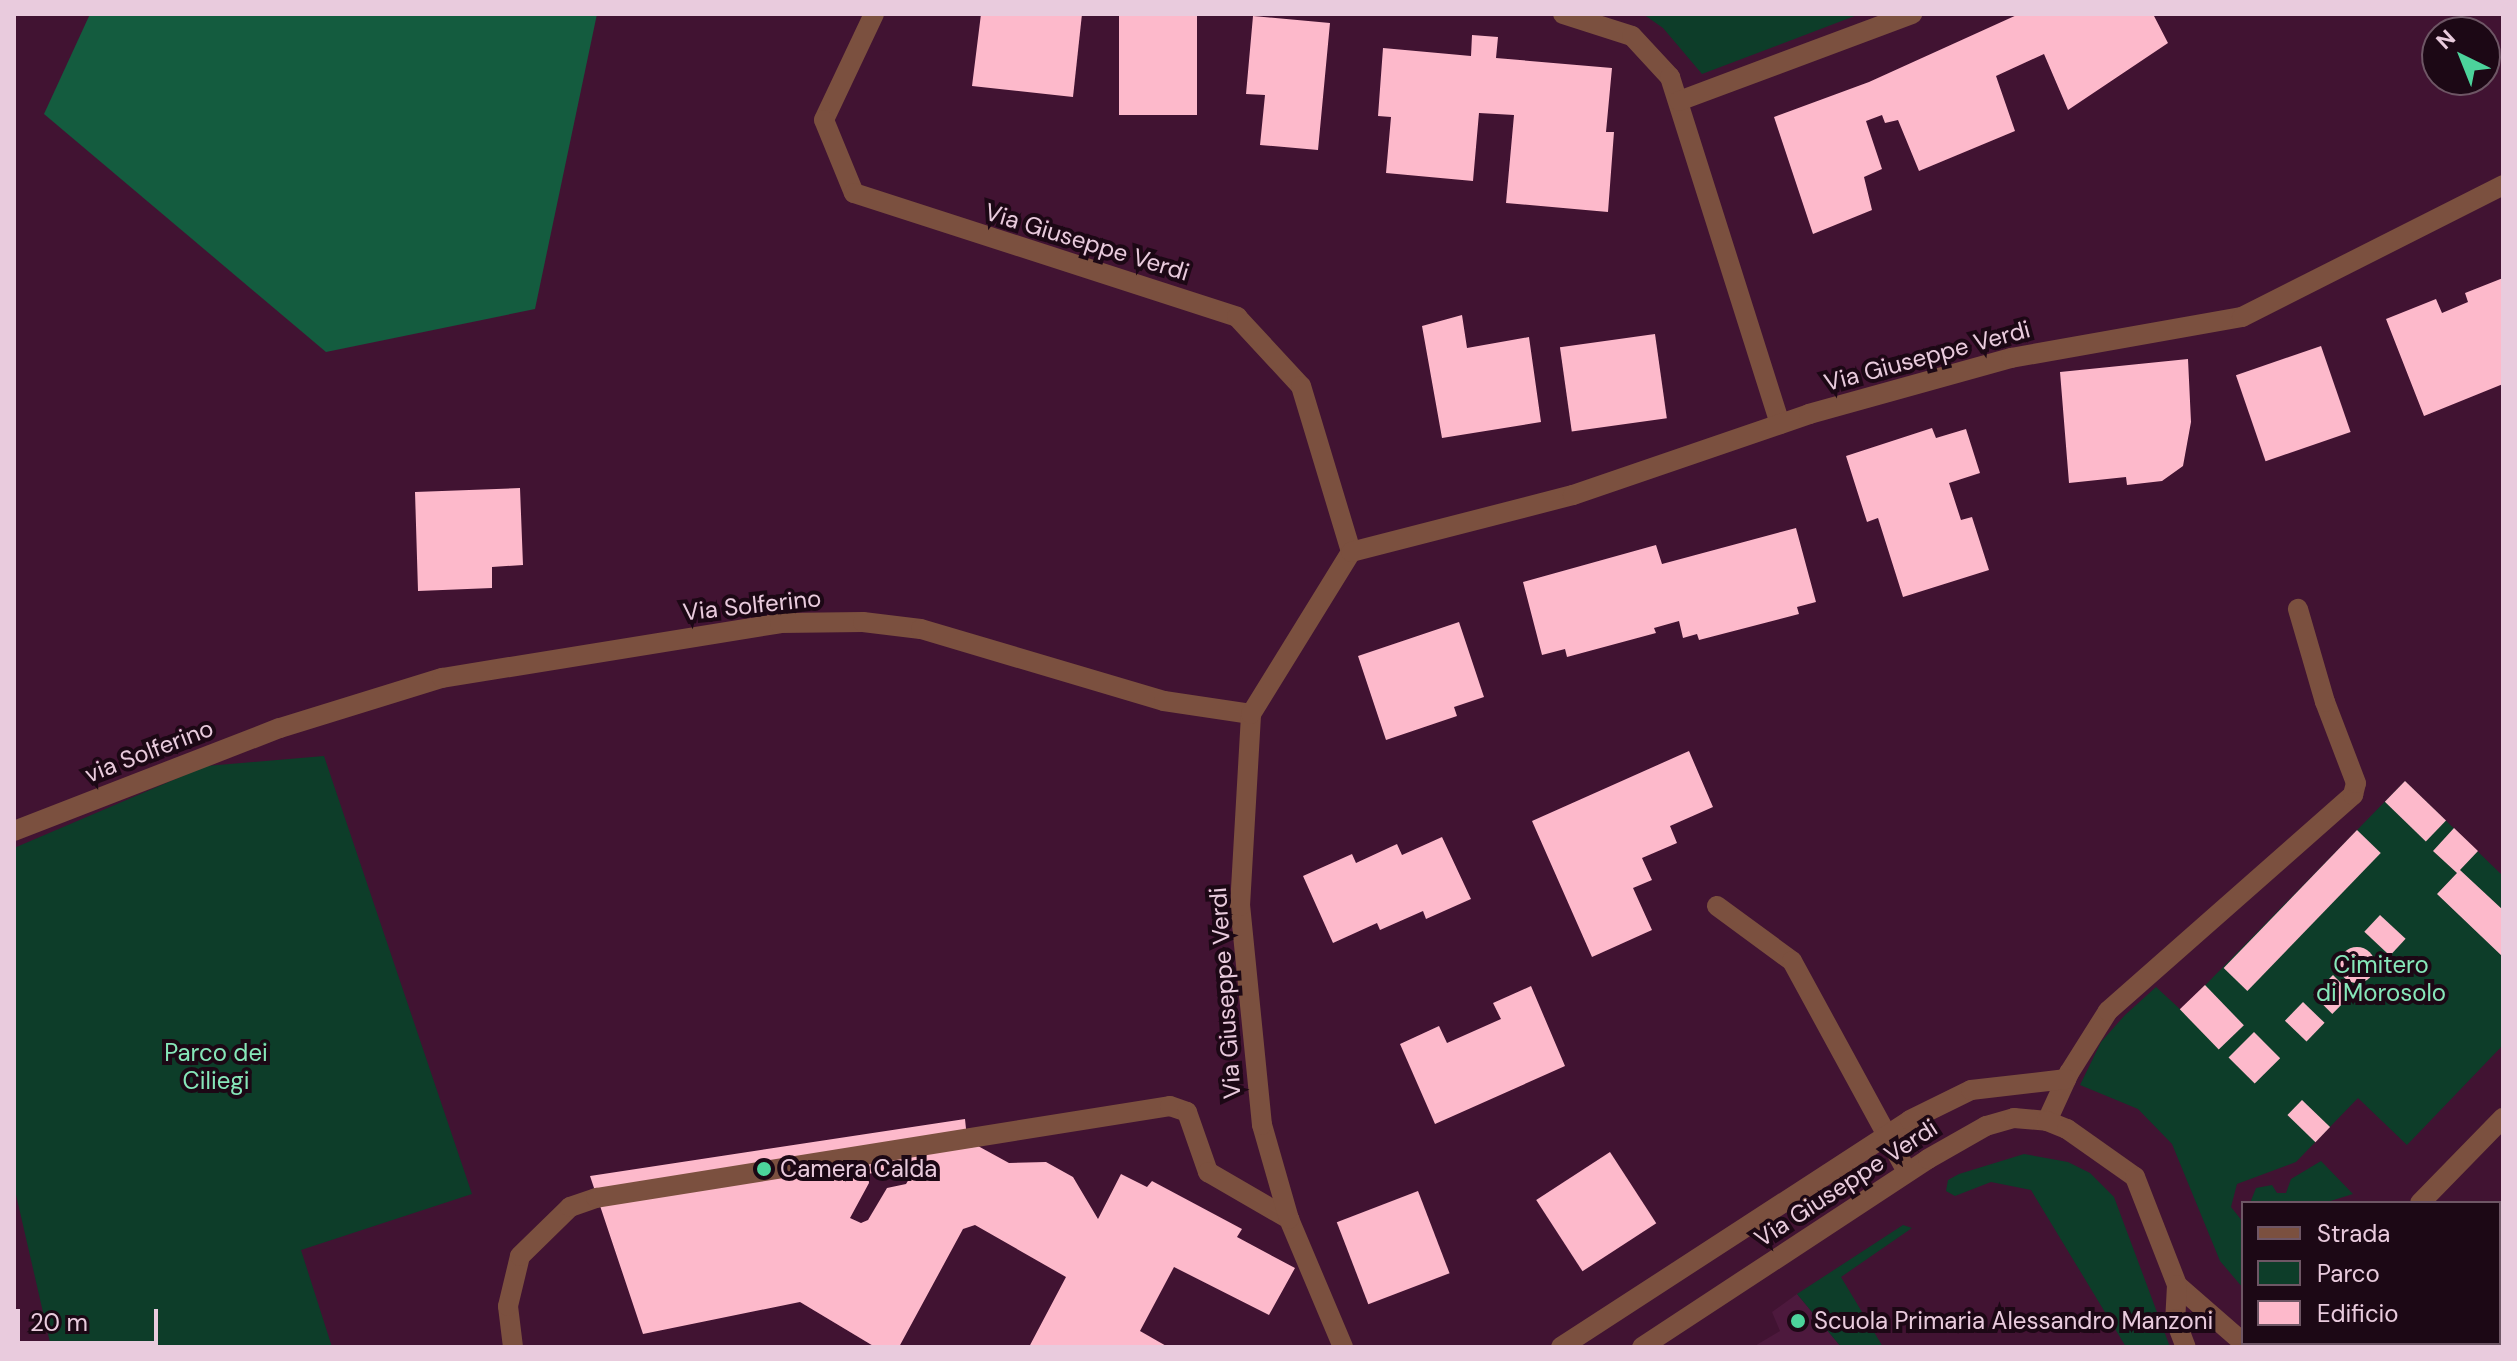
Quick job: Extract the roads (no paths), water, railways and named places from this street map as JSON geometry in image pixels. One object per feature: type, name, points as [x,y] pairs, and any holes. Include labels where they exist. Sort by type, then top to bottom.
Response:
[{"type":"street","name":"Via Giuseppe Verdi","points":[[874,14],[824,120],[854,193],[1237,317],[1301,386],[1351,552]]},
{"type":"street","points":[[1563,14],[1632,36],[1646,46],[1670,77],[1780,424]]},
{"type":"street","points":[[1679,101],[1912,14]]},
{"type":"street","name":"Via Giuseppe Verdi","points":[[1343,1347],[1289,1219],[1262,1125],[1248,1027],[1240,906],[1251,714],[1351,552],[1573,495],[1780,424],[2011,358],[2242,317],[2503,185]]},
{"type":"street","points":[[2047,1121],[2066,1079],[2108,1011],[2353,795],[2356,783],[2325,702],[2298,609]]},
{"type":"street","name":"Via Solferino","points":[[304,721],[442,678],[501,665],[780,623],[863,622],[921,629],[1164,701],[1251,714]]},
{"type":"street","name":"via Solferino","points":[[14,831],[304,721]]},
{"type":"street","points":[[1717,906],[1792,961],[1907,1172]]},
{"type":"street","points":[[1561,1347],[1886,1136],[1971,1090],[2066,1079]]},
{"type":"street","points":[[513,1347],[508,1306],[520,1256],[570,1207],[596,1198],[1170,1106],[1187,1112],[1208,1172],[1289,1219]]},
{"type":"street","points":[[2422,1201],[2503,1118]]},
{"type":"street","name":"Via Giuseppe Verdi","points":[[1642,1347],[1907,1172],[2000,1120],[2047,1121],[2094,1143],[2135,1177],[2177,1285]]},
{"type":"street","points":[[2177,1285],[2175,1319],[2186,1347]]},
{"type":"street","points":[[2177,1285],[2241,1341]]},
{"type":"place","name":"Camera Calda","points":[[764,1169]]},
{"type":"place","name":"Scuola Primaria Alessandro Manzoni","points":[[1798,1321]]},
{"type":"park label","name":"Cimitero di Morosolo","points":[[2381,979]]},
{"type":"park label","name":"Parco dei Ciliegi","points":[[216,1067]]}]
